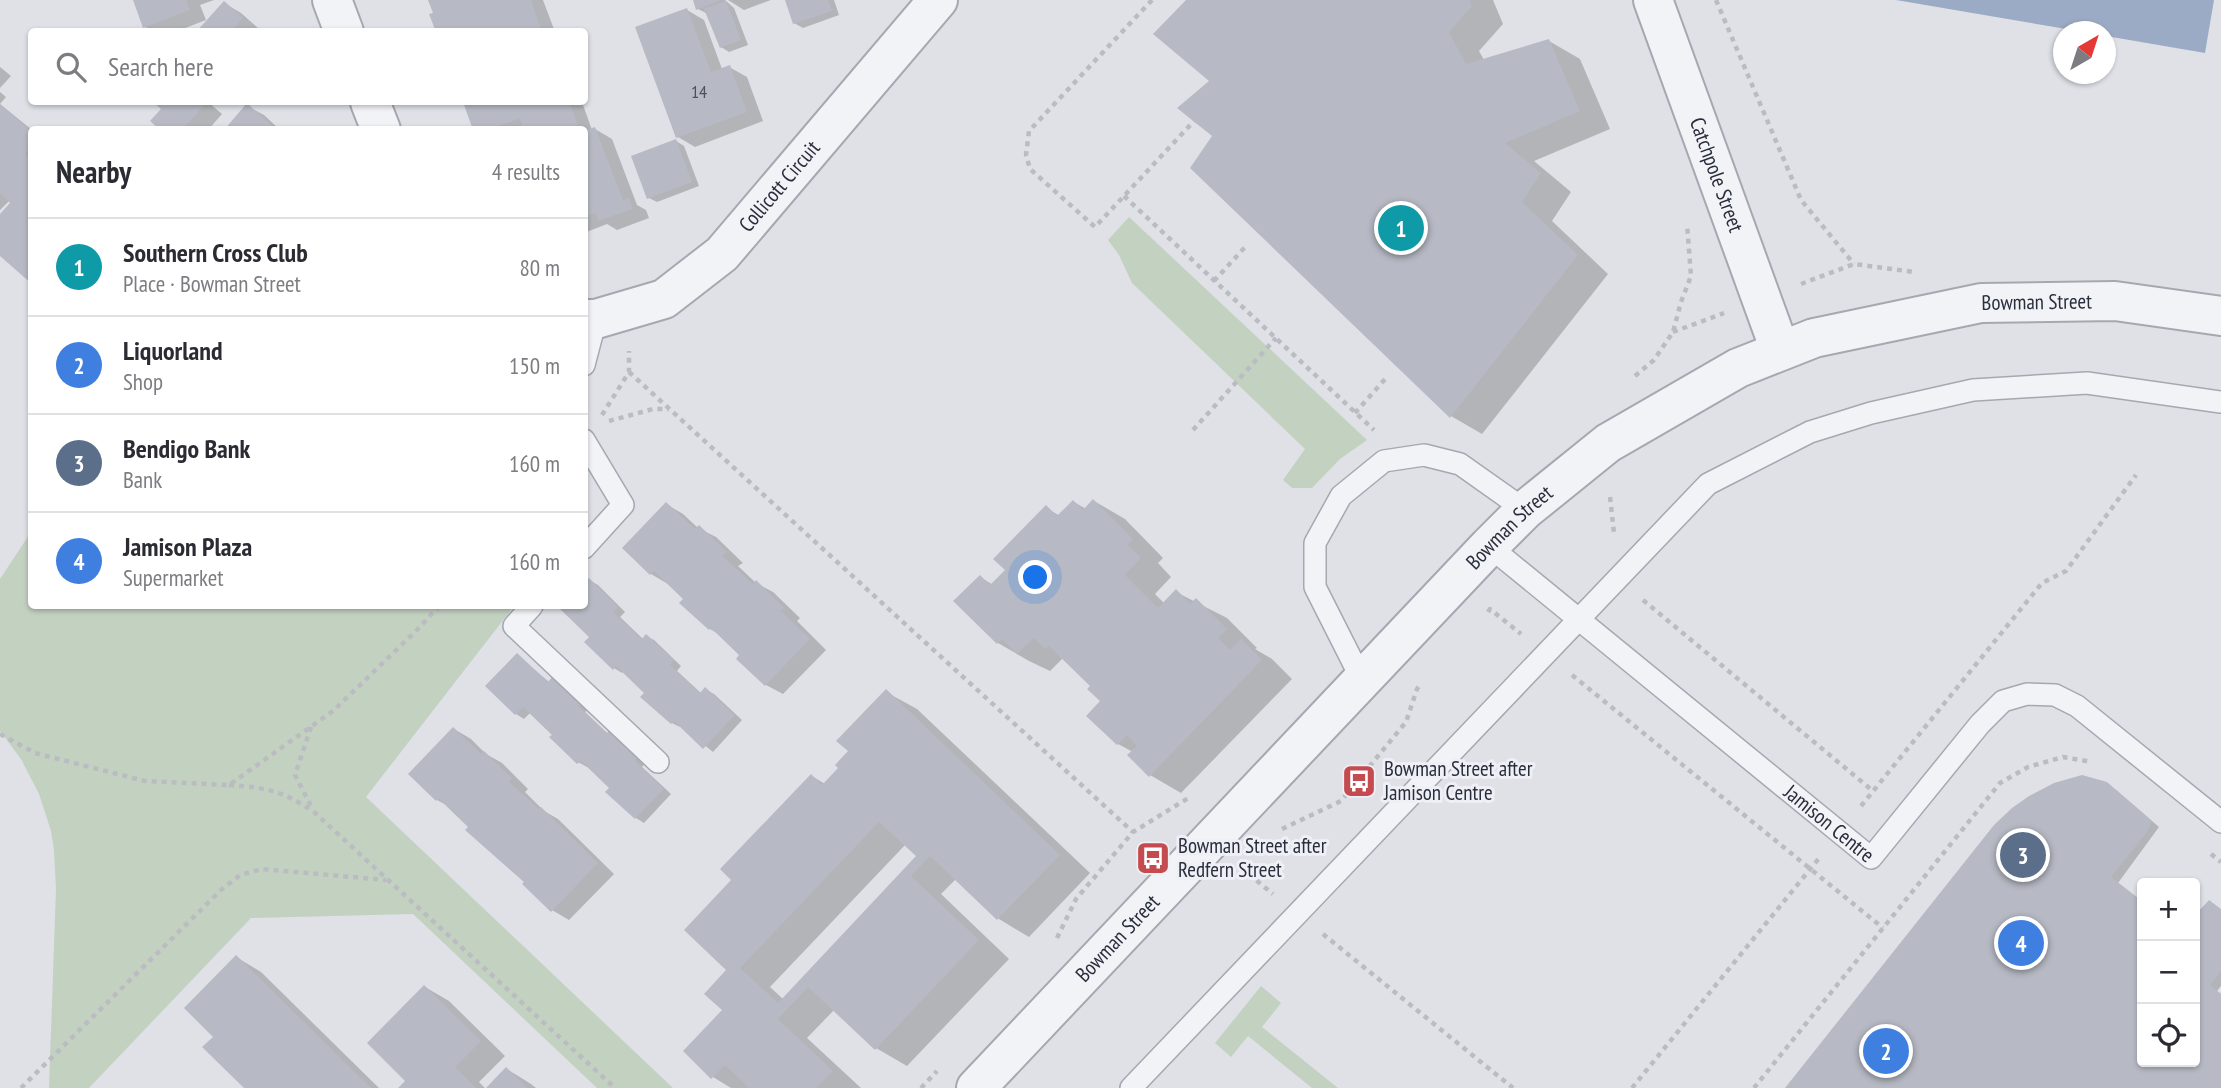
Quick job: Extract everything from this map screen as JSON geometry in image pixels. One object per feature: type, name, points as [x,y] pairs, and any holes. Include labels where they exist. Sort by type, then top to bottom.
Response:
[{"type":"street","points":[[332,0],[342,28]]},
{"type":"street","name":"Collicott Circuit","points":[[590,319],[664,299],[722,254],[938,0]]},
{"type":"street","name":"Catchpole Street","points":[[1653,0],[1780,350]]},
{"type":"street","points":[[371,105],[379,126]]},
{"type":"street","name":"Bowman Street","points":[[976,1088],[1489,546],[1525,510],[1608,443],[1738,368],[1780,350],[1814,338],[1981,303],[2115,301],[2221,316]]},
{"type":"lane","points":[[1130,1088],[1708,484],[1811,432],[1871,413],[1973,390],[2087,383],[2221,402]]},
{"type":"lane","points":[[588,447],[623,505],[588,544]]},
{"type":"lane","points":[[1362,680],[1315,587],[1315,543],[1341,496],[1384,461],[1424,455],[1460,464],[1525,510]]},
{"type":"lane","name":"Jamison Centre","points":[[1489,546],[1871,858],[1980,724],[2003,701],[2027,694],[2055,695],[2077,706],[2221,822]]},
{"type":"lane","points":[[529,609],[514,626],[658,762]]},
{"type":"path","points":[[1153,0],[1029,131],[1026,155],[1030,169],[1095,227],[1194,121]]},
{"type":"path","points":[[1716,0],[1801,200],[1854,264]]},
{"type":"path","points":[[1124,196],[1404,458]]},
{"type":"path","points":[[1214,281],[1247,245]]},
{"type":"path","points":[[1193,430],[1276,338]]},
{"type":"path","points":[[629,348],[629,372],[597,424],[653,408],[670,409]]},
{"type":"path","points":[[629,372],[1133,832],[1076,899],[1055,942]]},
{"type":"path","points":[[1355,413],[1387,377]]},
{"type":"path","points":[[1632,1088],[2042,583],[2066,571],[2136,475]]},
{"type":"path","points":[[1617,578],[1873,791]]},
{"type":"path","points":[[229,785],[332,711],[436,609]]},
{"type":"path","points":[[1490,609],[1883,928]]},
{"type":"path","points":[[1275,832],[1341,801],[1406,722],[1416,689]]},
{"type":"path","points":[[311,726],[295,775],[314,812]]},
{"type":"path","points":[[0,734],[35,753],[145,781],[267,788],[292,797],[314,812],[615,1088]]},
{"type":"path","points":[[1755,1088],[2000,783],[2028,767],[2063,757],[2101,764]]},
{"type":"path","points":[[1170,810],[1513,1088]]},
{"type":"path","points":[[1242,869],[1251,860]]},
{"type":"path","points":[[21,1088],[221,890],[240,875],[262,869],[387,880]]},
{"type":"path","points":[[921,1088],[939,1069]]},
{"type":"green space","points":[[1129,217],[1367,440],[1340,459],[1312,488],[1292,488],[1283,480],[1305,449],[1132,283],[1119,255],[1108,240]]},
{"type":"green space","points":[[28,537],[28,609],[512,609],[366,797],[673,1088],[597,1088],[413,914],[251,918],[89,1088],[49,1088],[56,889],[54,850],[39,794],[21,759],[0,731],[0,579]]},
{"type":"green space","points":[[1261,986],[1281,1003],[1262,1027],[1338,1088],[1312,1088],[1248,1036],[1231,1057],[1215,1043]]},
{"type":"water","points":[[1896,0],[2214,0],[2205,53],[2116,38],[2116,21],[2053,21],[2053,27]]},
{"type":"building","points":[[133,0],[186,0],[190,10],[143,28]]},
{"type":"building","points":[[428,0],[531,0],[541,28],[434,28],[429,14],[433,13]]},
{"type":"building","points":[[693,0],[721,0],[696,10]]},
{"type":"building","points":[[785,0],[828,0],[832,11],[793,24]]},
{"type":"building","points":[[1186,0],[1470,0],[1472,6],[1449,32],[1466,64],[1549,39],[1580,111],[1505,143],[1541,173],[1522,202],[1578,255],[1450,418],[1190,168],[1212,136],[1177,108],[1209,81],[1153,34]]},
{"type":"building","points":[[224,1],[243,18],[234,28],[200,28]]},
{"type":"building","points":[[726,1],[741,40],[720,48],[704,9]]},
{"type":"building","points":[[687,8],[711,72],[730,65],[747,112],[676,138],[635,27]]},
{"type":"building","points":[[0,104],[28,128],[28,151],[25,154],[28,156],[28,280],[0,256],[0,214],[10,203],[0,193]]},
{"type":"building","points":[[156,105],[204,105],[186,126],[156,126],[150,121],[161,109]]},
{"type":"building","points":[[245,105],[249,105],[272,126],[227,126]]},
{"type":"building","points":[[464,105],[570,105],[578,125],[523,126],[520,118],[499,126],[472,126]]},
{"type":"building","points":[[595,127],[623,200],[629,198],[633,209],[598,221],[596,213],[588,216],[588,130]]},
{"type":"building","points":[[676,139],[692,182],[647,199],[631,156]]},
{"type":"building","points":[[1093,499],[1133,539],[1128,545],[1141,558],[1125,575],[1158,608],[1176,589],[1190,604],[1196,598],[1227,629],[1218,638],[1230,650],[1241,639],[1262,660],[1149,777],[1127,755],[1137,746],[1127,735],[1117,745],[1086,716],[1100,701],[1087,689],[1090,686],[1049,646],[1045,649],[1034,638],[1017,654],[1002,639],[997,644],[953,601],[980,575],[990,585],[1005,570],[993,559],[1046,505],[1057,516],[1073,500],[1083,510]]},
{"type":"building","points":[[666,502],[695,529],[699,525],[727,552],[722,556],[753,584],[756,580],[784,608],[781,611],[810,639],[765,686],[736,659],[739,655],[710,627],[709,630],[679,603],[683,599],[654,571],[650,575],[622,548]]},
{"type":"building","points":[[588,579],[618,607],[613,612],[642,639],[646,634],[674,660],[670,665],[700,693],[705,687],[735,715],[703,749],[674,721],[671,724],[640,697],[644,693],[616,666],[613,670],[584,642],[589,637],[560,609],[588,609]]},
{"type":"building","points":[[517,653],[548,682],[553,676],[582,704],[578,706],[638,757],[635,761],[664,789],[635,819],[605,792],[609,788],[581,761],[577,764],[523,707],[515,715],[485,686]]},
{"type":"building","points":[[886,689],[1060,855],[997,920],[930,856],[911,876],[979,940],[875,1050],[808,987],[778,1019],[833,1071],[816,1088],[749,1088],[725,1065],[711,1079],[683,1051],[722,1010],[704,994],[726,970],[684,930],[731,880],[720,869],[811,774],[822,785],[838,768],[835,765],[848,751],[836,741]],"holes":[[[879,822],[916,856],[778,1003],[740,968]]]},
{"type":"building","points":[[453,727],[481,754],[484,751],[512,778],[509,782],[539,809],[541,807],[598,863],[551,912],[522,884],[524,882],[465,830],[468,827],[438,798],[436,801],[408,774]]},
{"type":"building","points":[[2082,775],[2107,782],[2152,821],[2147,832],[2111,877],[2137,897],[2137,1067],[2200,1067],[2200,910],[2209,900],[2221,909],[2221,971],[2210,985],[2221,994],[2221,1088],[1785,1088],[1994,825],[2029,796],[2054,783]]},
{"type":"building","points":[[236,955],[371,1088],[244,1088],[202,1047],[213,1037],[184,1008]]},
{"type":"building","points":[[424,985],[481,1041],[455,1067],[476,1088],[398,1088],[405,1081],[367,1043]]},
{"type":"building","points":[[506,1067],[527,1088],[486,1088]]},
{"type":"place","name":"Southern Cross Club","points":[[1401,228]]},
{"type":"place","name":"Bowman Street after Jamison Centre","points":[[1359,781]]},
{"type":"place","name":"Bendigo Bank","points":[[2023,855]]},
{"type":"place","name":"Bowman Street after Redfern Street","points":[[1153,858]]},
{"type":"place","name":"Jamison Plaza","points":[[2021,943]]},
{"type":"place","name":"Liquorland","points":[[1886,1051]]}]
